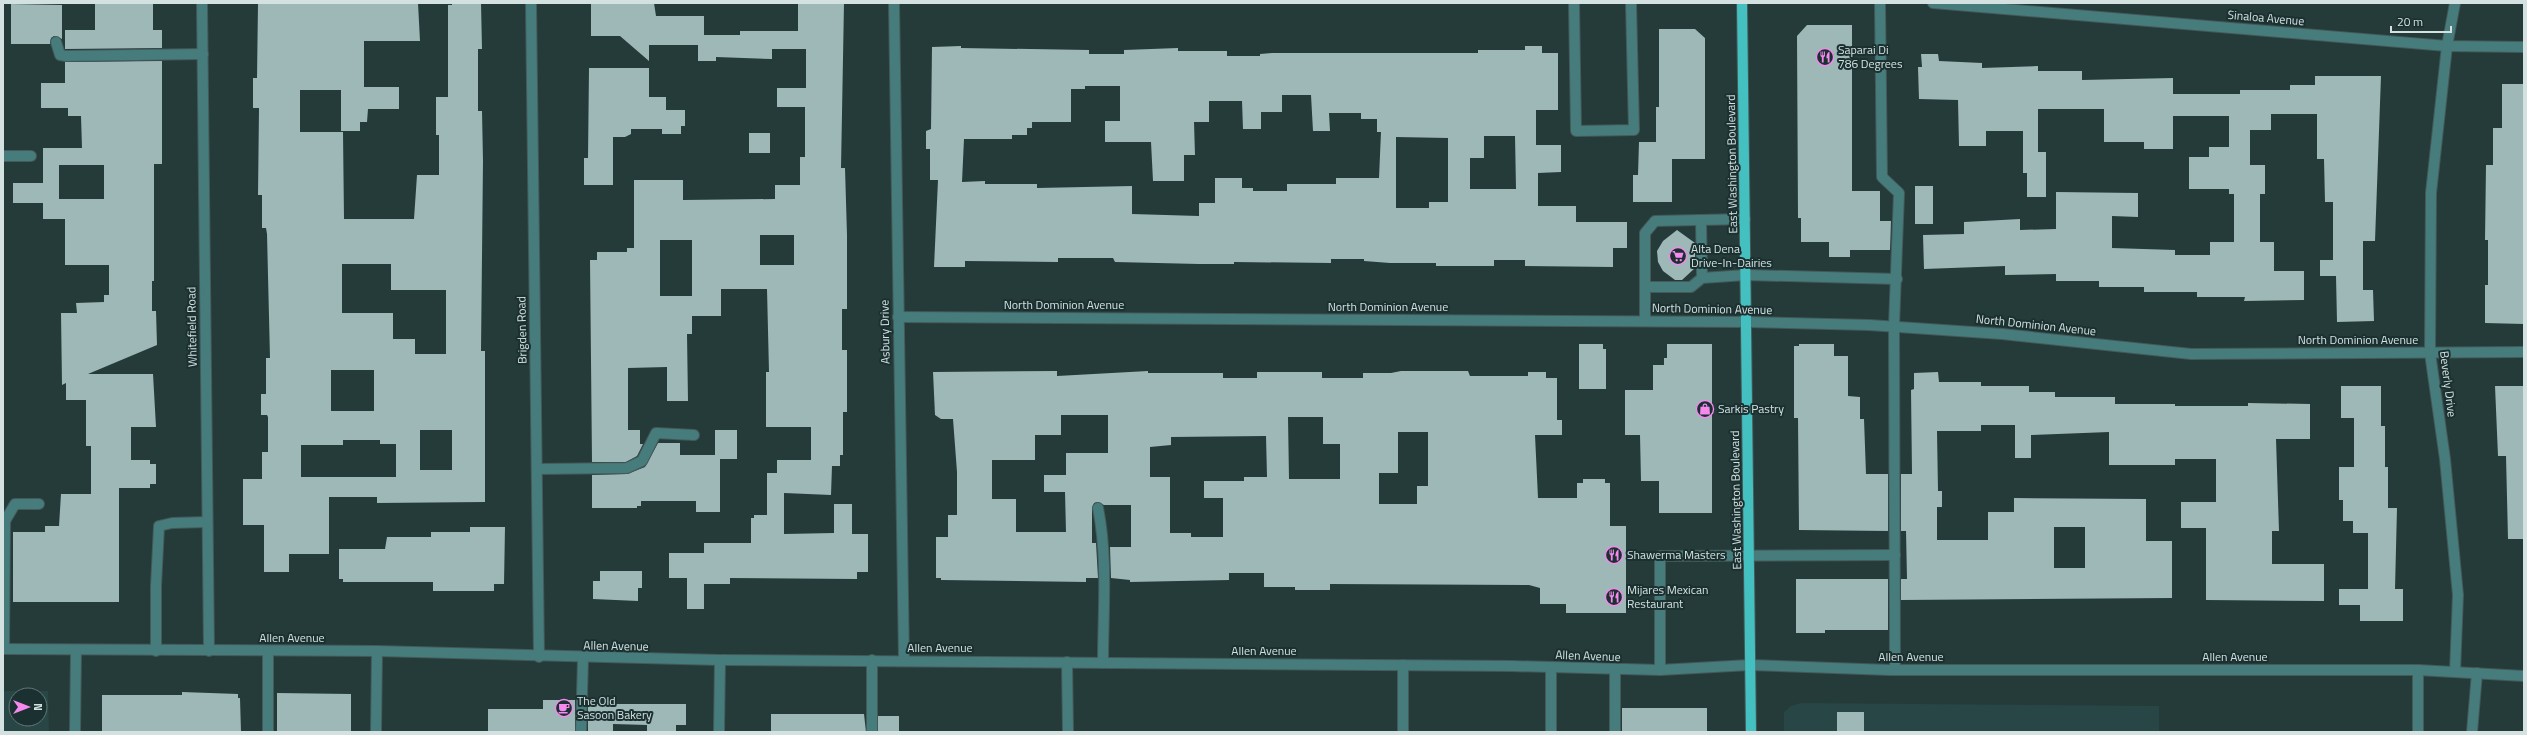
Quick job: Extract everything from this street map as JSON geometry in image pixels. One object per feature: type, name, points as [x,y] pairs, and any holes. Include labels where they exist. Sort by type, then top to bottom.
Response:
[{"type":"main road","name":"East Washington Boulevard","points":[[1742,3],[1751,732]]},
{"type":"street","name":"Whitefield Road","points":[[202,3],[209,651]]},
{"type":"street","name":"Brigden Road","points":[[531,3],[539,657]]},
{"type":"street","name":"Asbury Drive","points":[[894,3],[904,661]]},
{"type":"street","points":[[1574,3],[1576,131],[1634,130],[1631,3]]},
{"type":"street","points":[[1880,3],[1882,177],[1899,193],[1897,279],[1894,326],[1895,670]]},
{"type":"street","name":"Sinaloa Avenue","points":[[1933,3],[2447,46],[2524,47]]},
{"type":"street","name":"Beverly Drive","points":[[2454,3],[2447,46],[2431,193],[2430,353],[2445,459],[2458,596],[2455,672]]},
{"type":"street","points":[[56,42],[60,55],[66,56],[203,54]]},
{"type":"street","points":[[3,156],[31,156]]},
{"type":"street","points":[[1645,321],[1645,233],[1655,221],[1745,219]]},
{"type":"street","points":[[1701,220],[1702,278]]},
{"type":"street","points":[[1645,287],[1692,286],[1702,278],[1746,275],[1897,279]]},
{"type":"street","name":"North Dominion Avenue","points":[[898,317],[1747,322],[1894,326],[2002,334],[2191,354],[2524,352]]},
{"type":"street","points":[[536,469],[627,468],[642,461],[656,433],[694,434]]},
{"type":"street","points":[[4,649],[5,521],[15,504],[39,504]]},
{"type":"street","points":[[1098,508],[1102,527],[1103,663]]},
{"type":"street","points":[[156,651],[156,586],[159,526],[172,523],[207,522]]},
{"type":"street","points":[[1660,670],[1660,556],[1750,557],[1895,555]]},
{"type":"street","name":"Allen Avenue","points":[[4,649],[377,651],[583,658],[1403,665],[1551,667],[1615,670],[1660,670],[1750,665],[1895,670],[2418,670],[2524,676]]},
{"type":"street","points":[[75,732],[76,650]]},
{"type":"street","points":[[268,651],[268,732]]},
{"type":"street","points":[[376,732],[377,651]]},
{"type":"street","points":[[581,732],[583,658]]},
{"type":"street","points":[[719,732],[720,660]]},
{"type":"street","points":[[872,660],[872,732]]},
{"type":"street","points":[[1067,662],[1068,732]]},
{"type":"street","points":[[1402,732],[1403,665]]},
{"type":"street","points":[[1551,667],[1551,732]]},
{"type":"street","points":[[1615,670],[1615,732]]},
{"type":"street","points":[[2418,670],[2418,732]]},
{"type":"street","points":[[2472,732],[2477,673]]},
{"type":"shaded area","points":[[3,691],[8,691],[8,727],[48,727],[48,691],[49,732],[3,732]]},
{"type":"shaded area","points":[[1801,703],[2159,706],[2159,732],[1784,732],[1784,712],[1791,706]]},
{"type":"building","points":[[95,3],[153,3],[153,30],[162,30],[162,48],[65,49],[65,30],[95,30]]},
{"type":"building","points":[[258,3],[418,3],[420,41],[364,41],[364,87],[399,87],[399,109],[368,109],[367,122],[360,122],[360,131],[341,131],[341,90],[300,90],[300,132],[343,132],[344,219],[414,219],[417,175],[439,175],[439,135],[436,135],[436,97],[448,97],[448,5],[452,5],[452,3],[481,3],[482,49],[478,49],[478,111],[482,111],[483,161],[481,351],[485,351],[485,502],[377,503],[377,497],[329,497],[329,554],[289,554],[289,572],[264,572],[264,525],[243,525],[243,479],[262,479],[262,452],[268,452],[268,417],[267,415],[261,415],[261,394],[266,394],[266,358],[270,358],[267,234],[266,228],[262,228],[262,195],[258,195],[259,108],[253,108],[253,78],[257,78]],"holes":[[[342,264],[391,264],[391,290],[446,290],[446,354],[415,354],[415,339],[393,339],[393,313],[342,313]],[[331,370],[374,370],[374,411],[331,411]],[[420,430],[452,430],[452,470],[420,470]],[[343,440],[380,440],[380,444],[396,444],[396,477],[301,477],[301,445],[343,445]]]},
{"type":"building","points":[[591,3],[654,3],[656,16],[704,16],[704,35],[740,35],[740,31],[798,31],[798,3],[844,3],[841,168],[845,168],[847,309],[842,309],[842,350],[847,350],[847,412],[843,412],[843,455],[840,455],[840,466],[832,466],[831,495],[784,493],[784,534],[834,533],[834,504],[852,504],[852,534],[868,534],[868,572],[857,572],[857,579],[730,578],[730,584],[704,584],[704,609],[687,609],[687,578],[669,578],[669,553],[704,553],[704,543],[751,543],[751,518],[754,518],[754,515],[767,515],[767,473],[777,473],[777,460],[811,460],[811,427],[766,427],[766,372],[769,372],[767,289],[721,289],[721,316],[692,316],[692,334],[687,334],[688,401],[667,401],[667,367],[628,368],[628,430],[640,430],[640,444],[643,444],[637,456],[626,462],[592,462],[590,260],[597,260],[597,252],[627,252],[627,248],[634,248],[634,180],[683,180],[683,200],[775,199],[775,185],[800,185],[800,157],[805,157],[805,107],[777,107],[777,88],[806,88],[806,49],[772,49],[772,59],[716,57],[716,61],[698,61],[698,45],[649,45],[649,61],[620,36],[591,36]],"holes":[[[760,235],[794,235],[794,265],[760,265]],[[660,240],[692,240],[692,296],[660,296]]]},
{"type":"building","points":[[11,4],[62,5],[62,39],[54,36],[51,38],[50,44],[11,44]]},
{"type":"building","points":[[1807,25],[1852,25],[1852,191],[1880,191],[1880,221],[1891,221],[1890,250],[1850,250],[1850,257],[1829,257],[1829,242],[1801,242],[1801,218],[1798,218],[1797,36]]},
{"type":"building","points":[[1659,29],[1695,29],[1705,38],[1705,159],[1672,159],[1672,202],[1633,202],[1633,175],[1638,175],[1639,142],[1656,142],[1656,107],[1659,107]]},
{"type":"building","points":[[961,46],[961,48],[1089,50],[1089,54],[1124,54],[1124,50],[1178,48],[1178,51],[1227,51],[1227,56],[1260,56],[1260,54],[1272,53],[1478,53],[1478,50],[1525,50],[1525,46],[1542,46],[1542,53],[1558,53],[1558,110],[1536,110],[1536,145],[1561,145],[1561,172],[1538,173],[1538,206],[1576,206],[1576,222],[1627,222],[1627,248],[1613,248],[1613,267],[1525,266],[1525,260],[1494,260],[1494,266],[1436,266],[1436,263],[1390,263],[1364,261],[1364,259],[1331,259],[1331,263],[1234,262],[1234,264],[1199,264],[1115,262],[1113,258],[1058,258],[1058,262],[965,261],[965,267],[934,267],[938,180],[930,180],[930,149],[926,149],[926,131],[931,129],[932,47]],"holes":[[[1085,86],[1120,86],[1120,121],[1105,121],[1105,142],[1151,142],[1153,181],[1184,181],[1184,155],[1195,155],[1194,122],[1209,122],[1209,101],[1242,101],[1243,129],[1261,129],[1261,112],[1282,112],[1282,95],[1311,95],[1313,131],[1330,131],[1329,113],[1361,113],[1361,119],[1377,119],[1377,132],[1381,132],[1379,178],[1336,178],[1336,184],[1287,184],[1287,191],[1253,191],[1253,188],[1242,188],[1242,178],[1215,178],[1215,203],[1199,203],[1199,216],[1132,214],[1132,186],[1037,188],[1037,184],[985,184],[985,181],[962,182],[964,139],[1012,139],[1012,135],[1027,135],[1027,128],[1032,128],[1032,122],[1071,122],[1071,89],[1085,89]],[[1484,136],[1515,136],[1516,189],[1470,189],[1470,158],[1484,158]],[[1396,137],[1448,138],[1448,202],[1429,202],[1429,208],[1396,208]]]},
{"type":"building","points":[[1921,54],[1938,54],[1939,61],[1982,63],[1982,68],[2038,66],[2038,71],[2082,71],[2082,80],[2173,78],[2173,94],[2240,94],[2240,90],[2290,90],[2290,85],[2315,85],[2315,76],[2381,76],[2375,241],[2363,241],[2363,290],[2373,290],[2374,321],[2337,322],[2336,276],[2320,276],[2320,260],[2333,260],[2333,202],[2325,202],[2324,159],[2317,159],[2317,114],[2271,114],[2271,130],[2250,130],[2250,165],[2265,165],[2265,194],[2260,194],[2260,242],[2274,242],[2274,271],[2304,271],[2304,300],[2244,301],[2245,297],[2197,297],[2197,292],[2144,292],[2144,287],[2099,287],[2099,281],[2056,281],[2056,274],[2005,275],[2005,266],[1924,269],[1923,235],[1964,234],[1964,222],[2020,219],[2020,230],[2056,229],[2056,192],[2138,193],[2138,217],[2112,216],[2112,248],[2175,250],[2175,255],[2210,255],[2210,242],[2234,242],[2234,194],[2229,194],[2229,189],[2189,189],[2189,157],[2209,157],[2209,147],[2229,147],[2229,116],[2173,116],[2173,149],[2144,149],[2144,142],[2104,142],[2104,109],[2038,109],[2038,152],[2046,152],[2046,197],[2027,197],[2027,173],[2023,173],[2023,131],[1986,131],[1986,146],[1959,146],[1958,100],[1919,99],[1918,67],[1922,67]]},
{"type":"building","points":[[162,61],[162,164],[154,164],[154,281],[152,281],[152,311],[156,311],[157,345],[88,374],[153,374],[156,427],[131,427],[131,460],[150,460],[150,464],[156,464],[156,484],[150,484],[150,488],[119,488],[119,602],[13,602],[13,532],[45,532],[45,526],[59,526],[61,494],[91,494],[91,446],[86,446],[86,400],[66,400],[66,383],[62,385],[61,313],[77,313],[76,303],[104,302],[104,295],[109,295],[109,265],[65,265],[65,219],[43,219],[43,203],[13,203],[13,183],[43,183],[43,148],[82,148],[81,116],[68,116],[68,108],[41,108],[41,83],[65,83],[65,62]],"holes":[[[59,165],[104,165],[104,199],[59,199]]]},
{"type":"building","points":[[589,68],[649,68],[649,97],[666,97],[666,110],[685,110],[685,126],[681,126],[681,134],[662,134],[662,129],[631,129],[631,134],[625,137],[613,137],[613,185],[584,185],[584,158],[588,158]]},
{"type":"building","points":[[2502,84],[2524,84],[2524,324],[2485,323],[2485,285],[2488,285],[2488,240],[2485,240],[2486,165],[2493,165],[2493,128],[2502,128]]},
{"type":"building","points":[[749,133],[770,133],[770,153],[749,153]]},
{"type":"building","points":[[1915,186],[1933,186],[1933,224],[1915,224]]},
{"type":"building","points":[[1677,230],[1695,243],[1695,268],[1682,280],[1675,280],[1663,271],[1658,262],[1657,251],[1663,241]]},
{"type":"building","points":[[1579,344],[1603,344],[1603,349],[1606,349],[1606,389],[1579,389]]},
{"type":"building","points":[[1667,344],[1712,344],[1712,513],[1659,513],[1659,481],[1641,481],[1640,435],[1625,435],[1625,390],[1653,390],[1653,365],[1664,365],[1664,358],[1667,358]]},
{"type":"building","points":[[1799,344],[1834,344],[1834,356],[1848,356],[1848,396],[1860,397],[1860,419],[1864,419],[1866,474],[1888,474],[1888,531],[1799,530],[1798,418],[1794,418],[1794,346],[1799,346]]},
{"type":"building","points":[[1057,371],[1057,376],[1148,371],[1148,373],[1223,373],[1223,378],[1257,378],[1257,372],[1322,372],[1322,378],[1363,378],[1363,373],[1391,373],[1401,371],[1468,371],[1470,376],[1528,376],[1528,372],[1546,372],[1546,378],[1557,378],[1557,420],[1562,420],[1562,435],[1535,435],[1538,498],[1577,498],[1577,483],[1583,483],[1583,479],[1605,479],[1605,483],[1610,483],[1610,526],[1626,526],[1626,613],[1566,613],[1566,604],[1540,604],[1540,588],[1529,585],[1330,584],[1330,590],[1295,590],[1295,587],[1264,587],[1264,573],[1229,573],[1229,580],[1130,582],[1130,580],[1111,578],[1110,547],[1131,547],[1131,505],[1104,505],[1097,502],[1094,503],[1092,509],[1092,543],[1096,543],[1098,578],[1086,578],[1086,582],[941,580],[941,578],[936,578],[936,537],[948,537],[948,515],[957,515],[957,472],[953,419],[941,419],[935,415],[933,372]],"holes":[[[1061,415],[1108,415],[1108,453],[1066,453],[1066,475],[1044,475],[1044,492],[1065,492],[1066,532],[1016,532],[1016,499],[992,499],[992,460],[1035,460],[1035,435],[1061,435]],[[1288,417],[1323,417],[1323,444],[1340,444],[1340,479],[1289,479]],[[1398,432],[1428,432],[1428,486],[1417,486],[1417,504],[1379,504],[1379,473],[1398,473]],[[1266,436],[1267,477],[1244,477],[1244,481],[1204,481],[1204,498],[1223,498],[1223,537],[1191,537],[1191,533],[1170,533],[1170,477],[1150,477],[1150,447],[1171,445],[1171,437]]]},
{"type":"building","points":[[1938,372],[1939,382],[1981,382],[1981,386],[2029,386],[2029,392],[2055,392],[2055,397],[2115,397],[2115,404],[2248,406],[2248,403],[2310,404],[2310,439],[2276,439],[2279,531],[2272,531],[2272,564],[2324,564],[2324,601],[2206,600],[2206,528],[2181,528],[2181,502],[2216,502],[2216,459],[2175,459],[2175,465],[2109,465],[2109,432],[2031,435],[2031,458],[2015,458],[2015,425],[1981,425],[1981,431],[1937,431],[1938,491],[1942,491],[1942,507],[1937,507],[1937,540],[1988,540],[1988,512],[2014,512],[2014,498],[2146,499],[2146,541],[2172,541],[2172,598],[1901,600],[1901,579],[1907,579],[1906,531],[1901,531],[1901,474],[1912,474],[1911,390],[1914,389],[1914,373]],"holes":[[[2054,527],[2085,527],[2085,568],[2054,568]]]},
{"type":"building","points":[[2341,386],[2381,386],[2381,426],[2385,426],[2385,467],[2388,467],[2388,508],[2397,508],[2395,589],[2403,589],[2403,621],[2360,621],[2360,605],[2339,605],[2339,589],[2368,589],[2368,533],[2353,533],[2353,521],[2343,521],[2343,500],[2339,500],[2339,467],[2354,467],[2354,418],[2341,418]]},
{"type":"building","points":[[2495,386],[2524,386],[2524,539],[2508,539],[2506,456],[2498,456]]},
{"type":"building","points":[[715,430],[737,430],[737,459],[720,459],[720,512],[696,512],[696,501],[641,501],[641,506],[637,506],[637,508],[592,508],[592,475],[627,474],[645,467],[658,443],[680,443],[680,455],[715,455]]},
{"type":"building","points":[[470,527],[505,527],[504,584],[494,584],[494,591],[433,591],[433,582],[343,582],[343,579],[339,579],[339,549],[385,549],[387,537],[431,537],[431,532],[470,532]]},
{"type":"building","points":[[600,571],[642,571],[642,588],[638,588],[638,601],[593,599],[593,581],[600,581]]},
{"type":"building","points":[[1796,579],[1888,579],[1888,630],[1825,630],[1825,633],[1796,633]]},
{"type":"building","points":[[182,692],[238,694],[238,698],[240,698],[241,732],[102,732],[102,695],[182,695]]},
{"type":"building","points":[[277,693],[351,694],[351,732],[277,732]]},
{"type":"building","points":[[543,700],[575,700],[575,732],[488,732],[488,709],[543,709]]},
{"type":"building","points":[[588,704],[686,704],[686,725],[676,725],[676,732],[647,732],[647,725],[613,724],[613,732],[588,732]]},
{"type":"building","points":[[1622,708],[1707,708],[1707,732],[1622,732]]},
{"type":"building","points":[[1837,712],[1864,712],[1864,732],[1837,732]]},
{"type":"building","points":[[771,714],[864,714],[866,732],[771,732]]},
{"type":"building","points":[[878,716],[899,716],[899,732],[878,732]]},
{"type":"place","name":"Saparai Di 786 Degrees","points":[[1825,57]]},
{"type":"place","name":"Alta Dena Drive-In-Dairies","points":[[1678,256]]},
{"type":"place","name":"Sarkis Pastry","points":[[1705,409]]},
{"type":"place","name":"Shawerma Masters","points":[[1614,555]]},
{"type":"place","name":"Mijares Mexican Restaurant","points":[[1614,597]]},
{"type":"place","name":"The Old Sasoon Bakery","points":[[564,708]]}]
